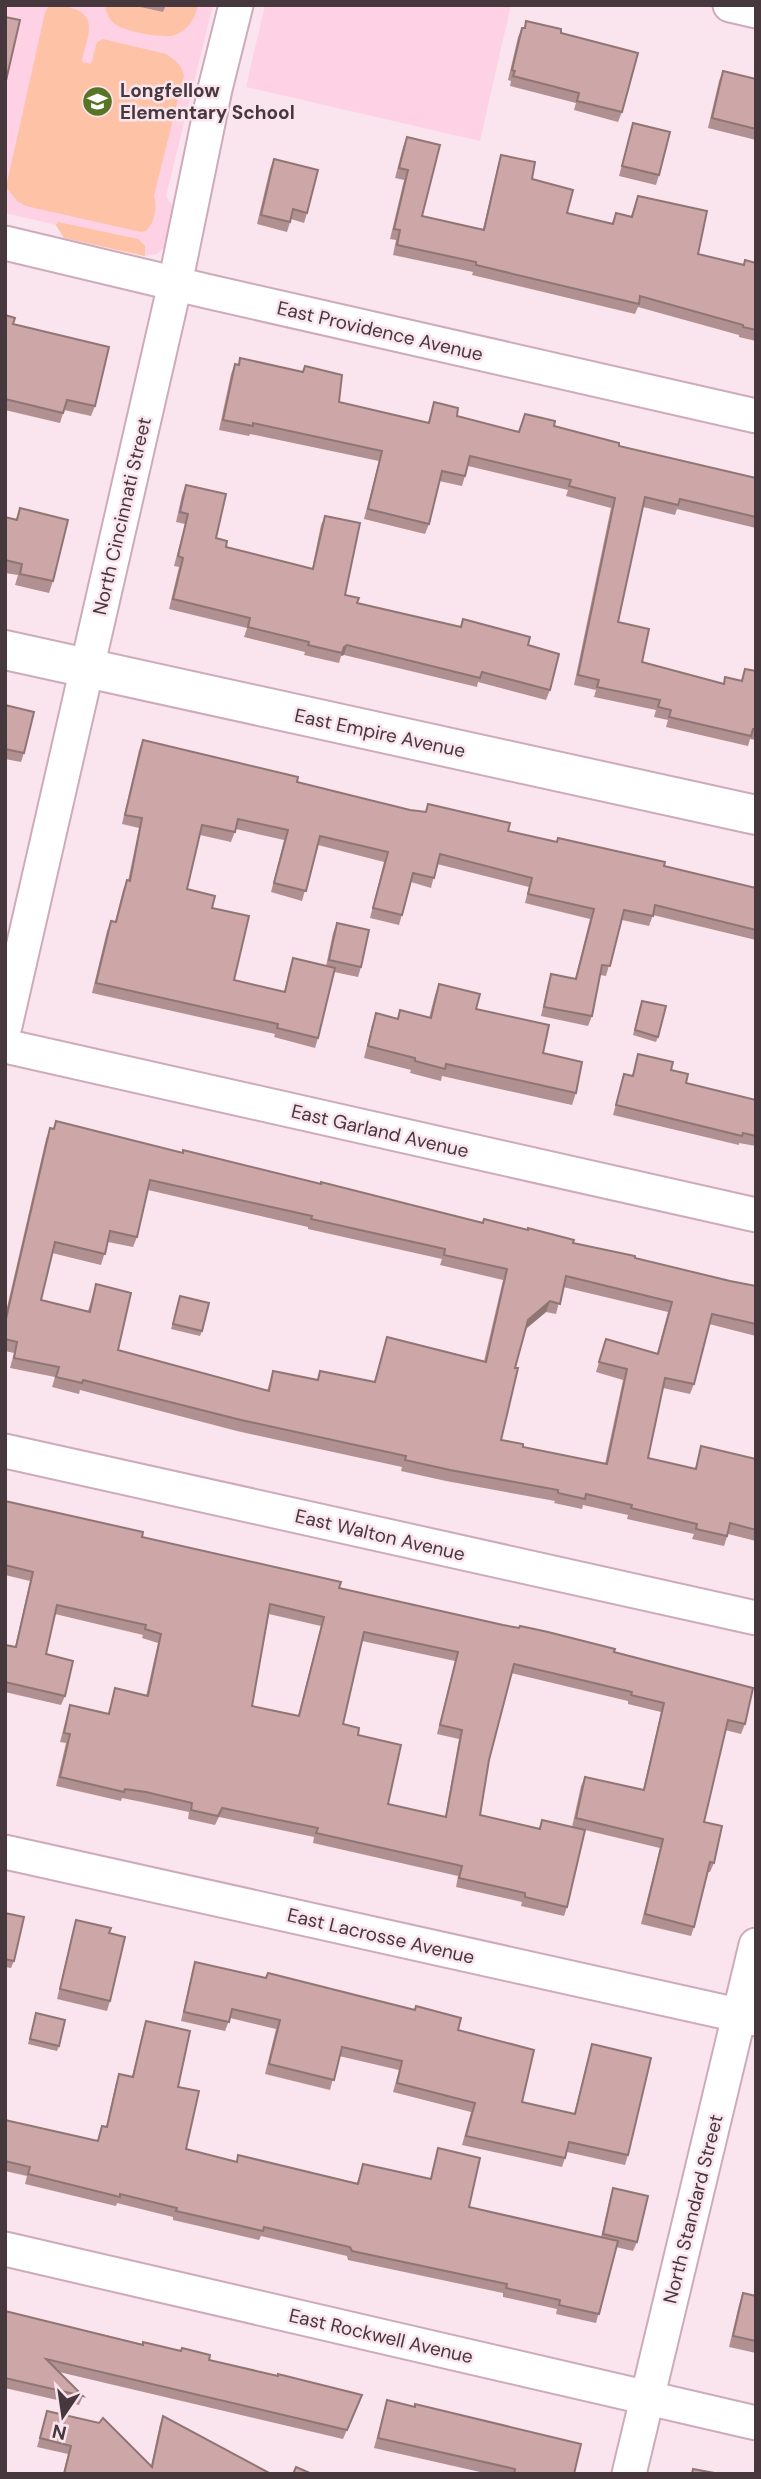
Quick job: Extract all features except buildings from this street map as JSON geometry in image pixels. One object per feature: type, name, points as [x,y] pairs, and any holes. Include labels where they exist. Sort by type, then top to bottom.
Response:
[{"type":"street","name":"North Cincinnati Street","points":[[5,1026],[175,285],[215,89],[236,5]]},
{"type":"street","points":[[730,5],[756,11]]},
{"type":"street","name":"East Providence Avenue","points":[[5,243],[175,285],[756,416]]},
{"type":"street","name":"East Empire Avenue","points":[[5,650],[756,815]]},
{"type":"street","name":"East Garland Avenue","points":[[5,1046],[756,1215]]},
{"type":"street","name":"East Walton Avenue","points":[[5,1451],[756,1618]]},
{"type":"street","name":"East Lacrosse Avenue","points":[[5,1852],[748,2017]]},
{"type":"street","name":"North Standard Street","points":[[629,2474],[748,2017],[756,1945]]},
{"type":"street","name":"East Rockwell Avenue","points":[[5,2249],[756,2423]]},
{"type":"shaded area","name":"Longfellow Elementary School","points":[[5,5],[213,5],[166,196],[175,210],[167,245],[157,254],[145,256],[64,238],[56,225],[5,213]]},
{"type":"shaded area","name":"Longfellow Elementary School","points":[[49,5],[75,9],[88,21],[89,32],[82,62],[91,64],[97,42],[103,39],[166,54],[182,69],[184,76],[154,195],[155,214],[146,231],[26,206],[17,201],[6,187]]},
{"type":"shaded area","points":[[105,5],[131,5],[163,12],[165,5],[198,5],[188,27],[175,35],[163,36],[139,33],[117,25],[106,12]]},
{"type":"shaded area","name":"Longfellow Elementary School","points":[[265,5],[511,5],[480,141],[246,87]]},
{"type":"shaded area","points":[[58,222],[138,239],[145,246],[145,256],[64,238],[56,225]]},
{"type":"place","name":"Longfellow Elementary School","points":[[97,101]]}]
